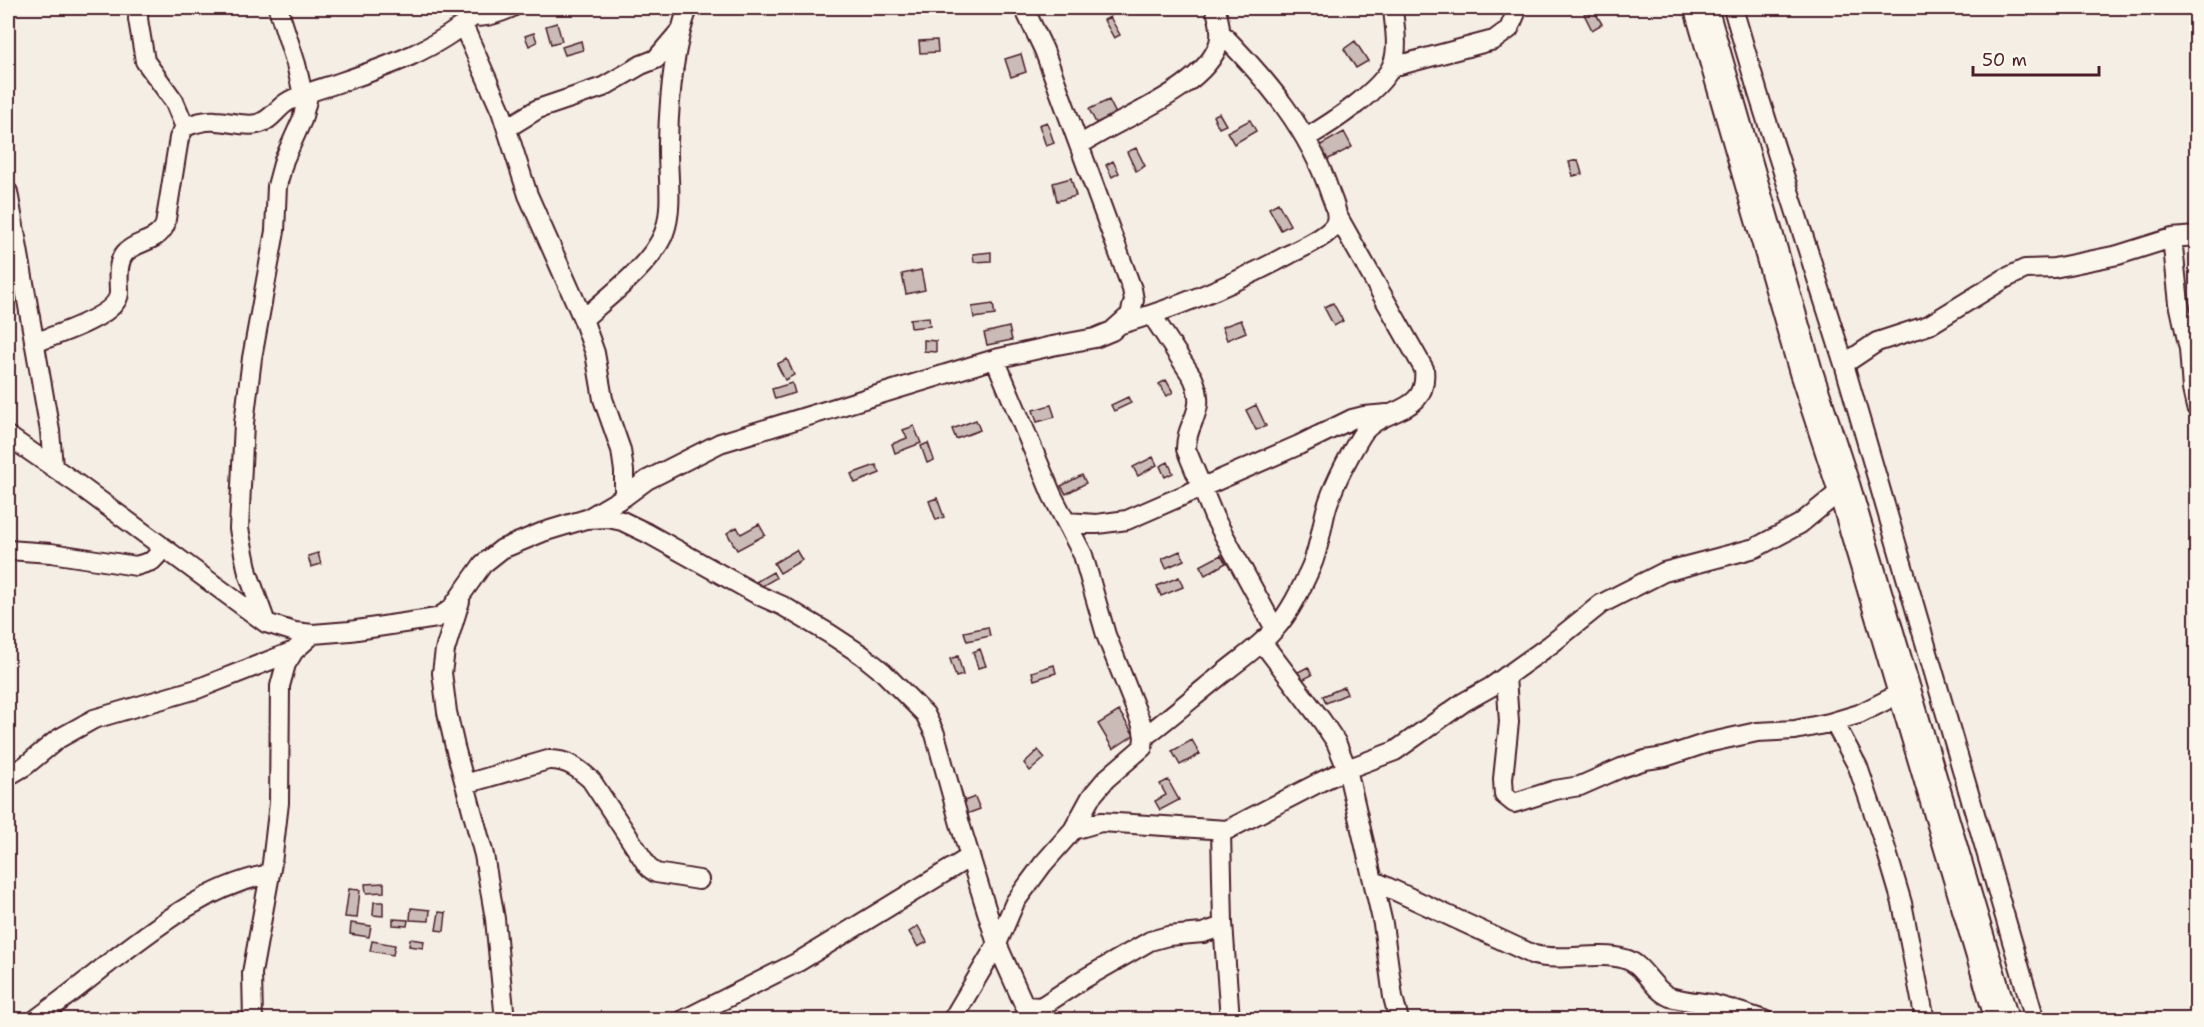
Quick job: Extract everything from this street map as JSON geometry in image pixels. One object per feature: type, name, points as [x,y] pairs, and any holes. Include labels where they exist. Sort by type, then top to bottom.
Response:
[{"type":"highway","points":[[1701,8],[1806,372],[1844,488],[2002,1020]]},
{"type":"street","points":[[140,8],[138,19],[145,61],[174,101],[185,127]]},
{"type":"street","points":[[266,623],[248,573],[239,529],[244,433],[252,358],[274,240],[277,186],[284,160],[302,120],[306,93],[278,8]]},
{"type":"street","points":[[454,8],[467,21],[507,128],[528,195],[583,319],[595,353],[603,399],[621,450],[624,498]]},
{"type":"street","points":[[34,343],[92,319],[110,309],[117,301],[120,262],[123,255],[129,249],[159,235],[165,225],[179,138],[185,127],[215,121],[255,125],[271,118],[278,108],[306,93],[341,83],[436,44],[467,21],[511,8]]},
{"type":"street","points":[[583,319],[635,273],[664,234],[669,211],[670,107],[682,28],[688,8]]},
{"type":"street","points":[[8,436],[266,623],[295,632],[313,634],[437,618],[451,609],[483,564],[502,549],[543,532],[586,519],[624,498],[647,480],[720,442],[995,359],[1052,345],[1095,338],[1112,331],[1121,324],[1132,308],[1134,300],[1132,289],[1044,50],[1024,8]]},
{"type":"street","points":[[1080,145],[1163,98],[1206,66],[1219,43],[1220,32],[1215,8]]},
{"type":"street","points":[[1306,138],[1341,116],[1392,67],[1395,56],[1393,8]]},
{"type":"street","points":[[1392,67],[1494,40],[1509,29],[1518,8]]},
{"type":"street","points":[[1732,8],[1844,364],[2035,1020]]},
{"type":"street","points":[[507,128],[538,109],[603,87],[656,59],[682,28]]},
{"type":"street","points":[[1144,737],[1269,635],[1291,607],[1312,566],[1327,509],[1349,458],[1363,433],[1375,423],[1422,395],[1425,383],[1424,369],[1337,215],[1326,179],[1306,138],[1263,77],[1220,32]]},
{"type":"street","points":[[8,192],[50,431],[53,467]]},
{"type":"street","points":[[1121,324],[1198,299],[1238,281],[1307,246],[1328,232],[1335,224],[1337,215]]},
{"type":"street","points":[[1844,364],[1877,342],[1929,325],[2004,279],[2025,269],[2054,268],[2118,255],[2172,238],[2196,236]]},
{"type":"street","points":[[2172,238],[2179,303],[2189,349],[2192,389],[2196,407]]},
{"type":"street","points":[[1152,315],[1193,378],[1198,390],[1199,406],[1186,440],[1186,449],[1214,517],[1269,635],[1336,742],[1347,769],[1383,924],[1393,997],[1399,1020]]},
{"type":"street","points":[[952,1020],[998,944],[1015,902],[1043,864],[1073,830],[1091,797],[1106,778],[1143,747],[1144,737],[1142,725],[1106,635],[1083,555],[1052,495],[995,359]]},
{"type":"street","points":[[1066,522],[1097,524],[1127,520],[1299,445],[1352,419],[1394,413]]},
{"type":"street","points":[[1073,830],[1101,822],[1221,831],[1237,826],[1347,769],[1395,751],[1443,716],[1491,687],[1610,600],[1664,572],[1755,549],[1800,524],[1844,488]]},
{"type":"street","points":[[586,519],[608,518],[622,521],[800,615],[862,655],[883,672],[925,714],[935,734],[970,857],[998,944],[1028,1013],[1150,941],[1168,936],[1203,933],[1223,926]]},
{"type":"street","points":[[8,550],[42,552],[136,566],[152,561],[164,548]]},
{"type":"street","points":[[462,596],[445,650],[442,673],[447,712],[484,855],[495,919],[505,1020]]},
{"type":"street","points":[[252,1020],[252,973],[279,803],[280,686],[286,664],[294,651],[313,634]]},
{"type":"street","points":[[8,776],[25,766],[58,739],[94,719],[197,689],[294,651]]},
{"type":"street","points":[[1506,676],[1509,722],[1504,795],[1514,803],[1555,790],[1580,786],[1621,768],[1707,743],[1749,734],[1795,730],[1834,722],[1860,714],[1903,692]]},
{"type":"street","points":[[1834,722],[1858,767],[1886,849],[1902,903],[1925,1020]]},
{"type":"street","points":[[465,784],[548,760],[558,759],[567,762],[580,769],[591,780],[649,868],[656,873],[699,880]]},
{"type":"street","points":[[1221,831],[1223,926],[1230,1020]]},
{"type":"street","points":[[683,1020],[798,962],[970,857]]},
{"type":"street","points":[[35,1020],[149,932],[186,907],[248,878],[269,874]]},
{"type":"street","points":[[1374,881],[1534,955],[1548,958],[1568,956],[1624,958],[1634,964],[1661,992],[1670,996],[1714,1005],[1764,1020]]},
{"type":"building","points":[[1593,9],[1602,24],[1592,30],[1584,14]]},
{"type":"building","points":[[1110,17],[1120,35],[1114,38],[1104,20]]},
{"type":"building","points":[[557,23],[562,41],[551,44],[546,26]]},
{"type":"building","points":[[534,33],[537,42],[529,46],[525,36]]},
{"type":"building","points":[[937,40],[938,52],[920,53],[919,41]]},
{"type":"building","points":[[581,41],[583,50],[565,55],[562,47]]},
{"type":"building","points":[[1355,41],[1368,61],[1356,68],[1344,49]]},
{"type":"building","points":[[1021,54],[1026,72],[1011,77],[1005,59]]},
{"type":"building","points":[[1109,100],[1116,114],[1096,123],[1089,109]]},
{"type":"building","points":[[1219,113],[1226,125],[1219,128],[1213,116]]},
{"type":"building","points":[[1250,120],[1256,131],[1234,144],[1227,132]]},
{"type":"building","points":[[1047,122],[1054,143],[1046,146],[1039,125]]},
{"type":"building","points":[[1344,132],[1352,147],[1325,161],[1317,147]]},
{"type":"building","points":[[1136,148],[1145,166],[1136,171],[1127,152]]},
{"type":"building","points":[[1578,160],[1582,174],[1573,176],[1569,162]]},
{"type":"building","points":[[1113,161],[1119,173],[1112,177],[1106,165]]},
{"type":"building","points":[[1071,178],[1076,196],[1057,201],[1053,183]]},
{"type":"building","points":[[1278,203],[1290,225],[1281,230],[1269,208]]},
{"type":"building","points":[[991,252],[991,261],[974,262],[973,254]]},
{"type":"building","points":[[921,270],[925,290],[906,294],[902,274]]},
{"type":"building","points":[[1333,303],[1343,321],[1334,326],[1324,307]]},
{"type":"building","points":[[993,304],[995,315],[974,318],[972,307]]},
{"type":"building","points":[[929,317],[930,326],[911,328],[910,319]]},
{"type":"building","points":[[1241,320],[1246,332],[1227,340],[1222,327]]},
{"type":"building","points":[[1009,327],[1012,340],[987,345],[984,333]]},
{"type":"building","points":[[924,340],[936,341],[936,352],[924,351]]},
{"type":"building","points":[[787,359],[794,375],[785,380],[777,364]]},
{"type":"building","points":[[1166,380],[1173,392],[1167,396],[1159,384]]},
{"type":"building","points":[[792,383],[795,393],[775,399],[772,389]]},
{"type":"building","points":[[1128,397],[1131,403],[1114,411],[1111,405]]},
{"type":"building","points":[[1051,405],[1055,417],[1037,422],[1033,410]]},
{"type":"building","points":[[1256,405],[1266,426],[1256,430],[1246,410]]},
{"type":"building","points":[[976,420],[980,430],[956,439],[952,429]]},
{"type":"building","points":[[914,426],[921,443],[895,453],[892,444],[907,438],[903,430]]},
{"type":"building","points":[[928,443],[934,460],[927,463],[921,446]]},
{"type":"building","points":[[1153,457],[1157,465],[1138,476],[1133,467]]},
{"type":"building","points":[[1168,462],[1173,473],[1165,477],[1160,466]]},
{"type":"building","points":[[876,465],[880,473],[855,483],[851,474]]},
{"type":"building","points":[[1082,475],[1086,483],[1066,494],[1061,486]]},
{"type":"building","points":[[937,498],[944,517],[936,520],[929,501]]},
{"type":"building","points":[[759,524],[765,535],[737,550],[727,533],[737,527],[741,534]]},
{"type":"building","points":[[796,550],[802,560],[780,573],[774,563]]},
{"type":"building","points":[[1180,551],[1184,560],[1166,568],[1162,559]]},
{"type":"building","points":[[318,553],[321,564],[311,567],[308,556]]},
{"type":"building","points":[[1221,555],[1226,563],[1205,575],[1200,566]]},
{"type":"building","points":[[773,572],[776,578],[757,589],[754,583]]},
{"type":"building","points":[[1179,577],[1183,587],[1161,596],[1157,586]]},
{"type":"building","points":[[988,627],[990,636],[967,641],[964,632]]},
{"type":"building","points":[[980,649],[986,666],[978,668],[973,652]]},
{"type":"building","points":[[958,656],[963,675],[956,677],[950,659]]},
{"type":"building","points":[[1054,665],[1056,673],[1034,680],[1032,672]]},
{"type":"building","points":[[1308,667],[1312,675],[1296,683],[1292,675]]},
{"type":"building","points":[[1344,687],[1347,694],[1326,703],[1323,696]]},
{"type":"building","points":[[1119,711],[1134,735],[1113,749],[1098,724]]},
{"type":"building","points":[[1192,740],[1200,754],[1180,765],[1172,751]]},
{"type":"building","points":[[1038,750],[1045,758],[1030,771],[1024,763]]},
{"type":"building","points":[[1168,780],[1179,800],[1160,810],[1155,801],[1166,795],[1160,784]]},
{"type":"building","points":[[975,797],[980,809],[964,815],[959,803]]},
{"type":"building","points":[[384,883],[384,892],[366,893],[365,884]]},
{"type":"building","points":[[349,889],[360,890],[357,918],[345,917]]},
{"type":"building","points":[[374,902],[383,902],[383,916],[373,915]]},
{"type":"building","points":[[411,908],[430,910],[429,921],[410,920]]},
{"type":"building","points":[[439,912],[446,913],[444,931],[436,930]]},
{"type":"building","points":[[393,919],[408,920],[407,926],[393,925]]},
{"type":"building","points":[[351,923],[371,926],[369,937],[350,934]]},
{"type":"building","points":[[918,926],[927,942],[918,947],[909,932]]},
{"type":"building","points":[[410,939],[424,941],[423,948],[409,946]]},
{"type":"building","points":[[372,941],[395,945],[393,955],[370,951]]}]
